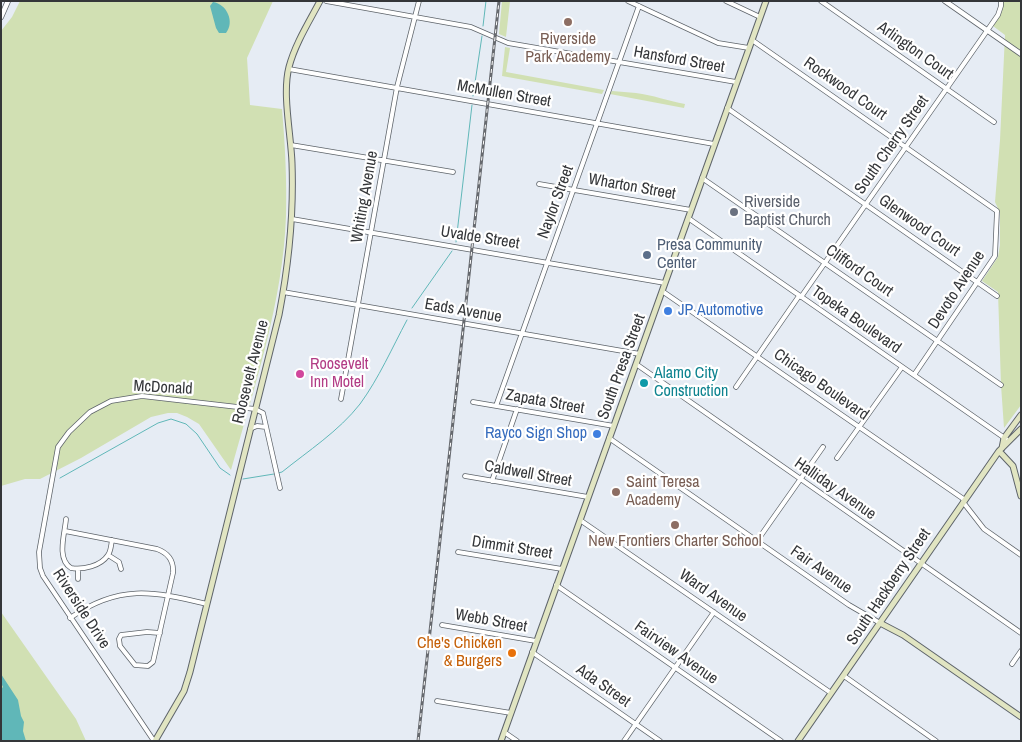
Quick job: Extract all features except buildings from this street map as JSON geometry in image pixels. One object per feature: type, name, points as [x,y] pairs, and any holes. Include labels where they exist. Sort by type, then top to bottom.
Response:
[{"type":"main road","name":"Roosevelt Avenue","points":[[154,741],[184,691],[208,604],[283,292],[289,262],[292,219],[291,144],[288,106],[289,69],[296,49],[320,1]]},
{"type":"main road","name":"South Presa Street","points":[[501,741],[766,1]]},
{"type":"main road","name":"South Hackberry Street","points":[[1001,450],[1004,438],[1021,415]]},
{"type":"main road","name":"South Hackberry Street","points":[[798,741],[964,501],[1001,450],[1021,429]]},
{"type":"main road","points":[[1001,450],[1013,466],[1021,496]]},
{"type":"main road","name":"Fair Avenue","points":[[880,623],[903,635],[1020,717]]},
{"type":"street","points":[[1,18],[8,1]]},
{"type":"street","name":"Hansford Street","points":[[326,1],[471,27],[508,43],[736,82]]},
{"type":"street","name":"Whiting Avenue","points":[[341,398],[398,88],[419,1]]},
{"type":"street","points":[[628,1],[718,43],[749,48]]},
{"type":"street","points":[[726,1],[760,17]]},
{"type":"street","name":"Arlington Court","points":[[821,1],[994,122]]},
{"type":"street","points":[[944,1],[1021,54]]},
{"type":"street","name":"South Cherry Street","points":[[736,387],[987,30],[998,14],[1001,4]]},
{"type":"street","name":"Naylor Street","points":[[496,406],[639,6]]},
{"type":"street","name":"Rockwood Court","points":[[752,40],[997,211]]},
{"type":"street","name":"McMullen Street","points":[[289,69],[714,144]]},
{"type":"street","name":"Glenwood Court","points":[[727,108],[997,296]]},
{"type":"street","points":[[291,144],[453,172]]},
{"type":"street","name":"Clifford Court","points":[[702,178],[1001,385]]},
{"type":"street","name":"Wharton Street","points":[[539,184],[691,210]]},
{"type":"street","name":"Devoto Avenue","points":[[914,375],[995,256],[997,211]]},
{"type":"street","name":"Topeka Boulevard","points":[[688,218],[1010,442]]},
{"type":"street","name":"Uvalde Street","points":[[292,219],[665,282]]},
{"type":"street","name":"Chicago Boulevard","points":[[662,291],[964,501],[984,529],[1021,555]]},
{"type":"street","name":"Eads Avenue","points":[[283,292],[640,354]]},
{"type":"street","name":"Halliday Avenue","points":[[636,364],[1021,633]]},
{"type":"street","points":[[837,458],[902,367]]},
{"type":"street","name":"McDonald","points":[[58,447],[69,432],[84,417],[119,399],[142,396],[254,409]]},
{"type":"street","name":"Zapata Street","points":[[473,402],[614,426]]},
{"type":"street","points":[[254,409],[263,413],[280,488]]},
{"type":"street","points":[[492,481],[517,409]]},
{"type":"street","points":[[250,429],[256,426],[266,427]]},
{"type":"street","name":"Fair Avenue","points":[[610,438],[849,605],[880,623]]},
{"type":"street","name":"Riverside Drive","points":[[58,447],[39,548],[39,561],[43,576],[154,741]]},
{"type":"street","points":[[757,541],[822,447]]},
{"type":"street","name":"Caldwell Street","points":[[464,476],[588,497]]},
{"type":"street","points":[[66,519],[63,551],[64,560],[69,567],[78,569],[96,564],[108,556],[112,540]]},
{"type":"street","name":"Ward Avenue","points":[[580,520],[832,693]]},
{"type":"street","points":[[65,531],[157,549],[166,554],[174,568],[160,633],[153,662],[148,666],[135,665],[119,644],[121,636],[147,632],[160,633]]},
{"type":"street","name":"Dimmit Street","points":[[458,552],[562,569]]},
{"type":"street","points":[[108,556],[119,562],[121,569]]},
{"type":"street","points":[[78,569],[78,579]]},
{"type":"street","name":"Fairview Avenue","points":[[556,586],[780,741]]},
{"type":"street","points":[[70,618],[85,608],[112,598],[141,593],[156,593],[208,604]]},
{"type":"street","points":[[624,741],[714,612]]},
{"type":"street","name":"Webb Street","points":[[442,625],[536,641]]},
{"type":"street","points":[[1012,664],[1021,651]]},
{"type":"street","name":"Ada Street","points":[[532,652],[660,741]]},
{"type":"street","points":[[844,676],[936,741]]},
{"type":"street","points":[[437,701],[511,713]]},
{"type":"street","points":[[504,732],[517,741]]},
{"type":"green space","points":[[20,1],[273,1],[247,58],[250,105],[282,109],[286,189],[284,248],[266,344],[231,470],[199,424],[177,413],[168,413],[151,417],[81,458],[40,479],[25,479],[1,486],[1,31],[12,17]]},
{"type":"green space","points":[[502,1],[510,1],[506,37],[499,34]]},
{"type":"green space","points":[[1002,1],[1021,1],[1021,405],[1004,428],[998,292],[982,281],[998,257],[1000,245],[1000,213],[995,202],[1005,35],[993,26],[1002,11]]},
{"type":"green space","points":[[505,47],[510,48],[506,72],[604,90],[602,94],[502,76]]},
{"type":"green space","points":[[612,91],[642,94],[685,104],[684,108],[610,94]]},
{"type":"green space","points":[[1,612],[76,719],[86,741],[1,741]]},
{"type":"water","points":[[213,2],[222,6],[228,14],[230,24],[226,33],[219,33],[216,28],[210,6]]},
{"type":"water","points":[[1,674],[18,700],[24,722],[23,731],[26,741],[1,741],[1,689],[3,687]]},
{"type":"waterway","points":[[483,26],[486,1]]},
{"type":"waterway","points":[[473,96],[482,36]]},
{"type":"waterway","points":[[456,242],[472,105]]},
{"type":"waterway","points":[[412,308],[452,251]]},
{"type":"waterway","points":[[278,473],[282,472],[333,432],[352,414],[367,394],[407,320]]},
{"type":"waterway","points":[[60,478],[158,423],[171,419],[186,424],[197,434],[220,468],[230,475]]},
{"type":"waterway","points":[[243,479],[274,474]]},
{"type":"railway","points":[[418,741],[499,1]]},
{"type":"place","name":"Riverside Park Academy","points":[[568,22]]},
{"type":"place","name":"Riverside Baptist Church","points":[[734,212]]},
{"type":"place","name":"Presa Community Center","points":[[647,255]]},
{"type":"place","name":"JP Automotive","points":[[668,311]]},
{"type":"place","name":"Roosevelt Inn Motel","points":[[300,374]]},
{"type":"place","name":"Alamo City Construction","points":[[644,383]]},
{"type":"place","name":"Rayco Sign Shop","points":[[597,434]]},
{"type":"place","name":"Saint Teresa Academy","points":[[616,492]]},
{"type":"place","name":"New Frontiers Charter School","points":[[675,525]]},
{"type":"place","name":"Che's Chicken & Burgers","points":[[512,653]]}]
